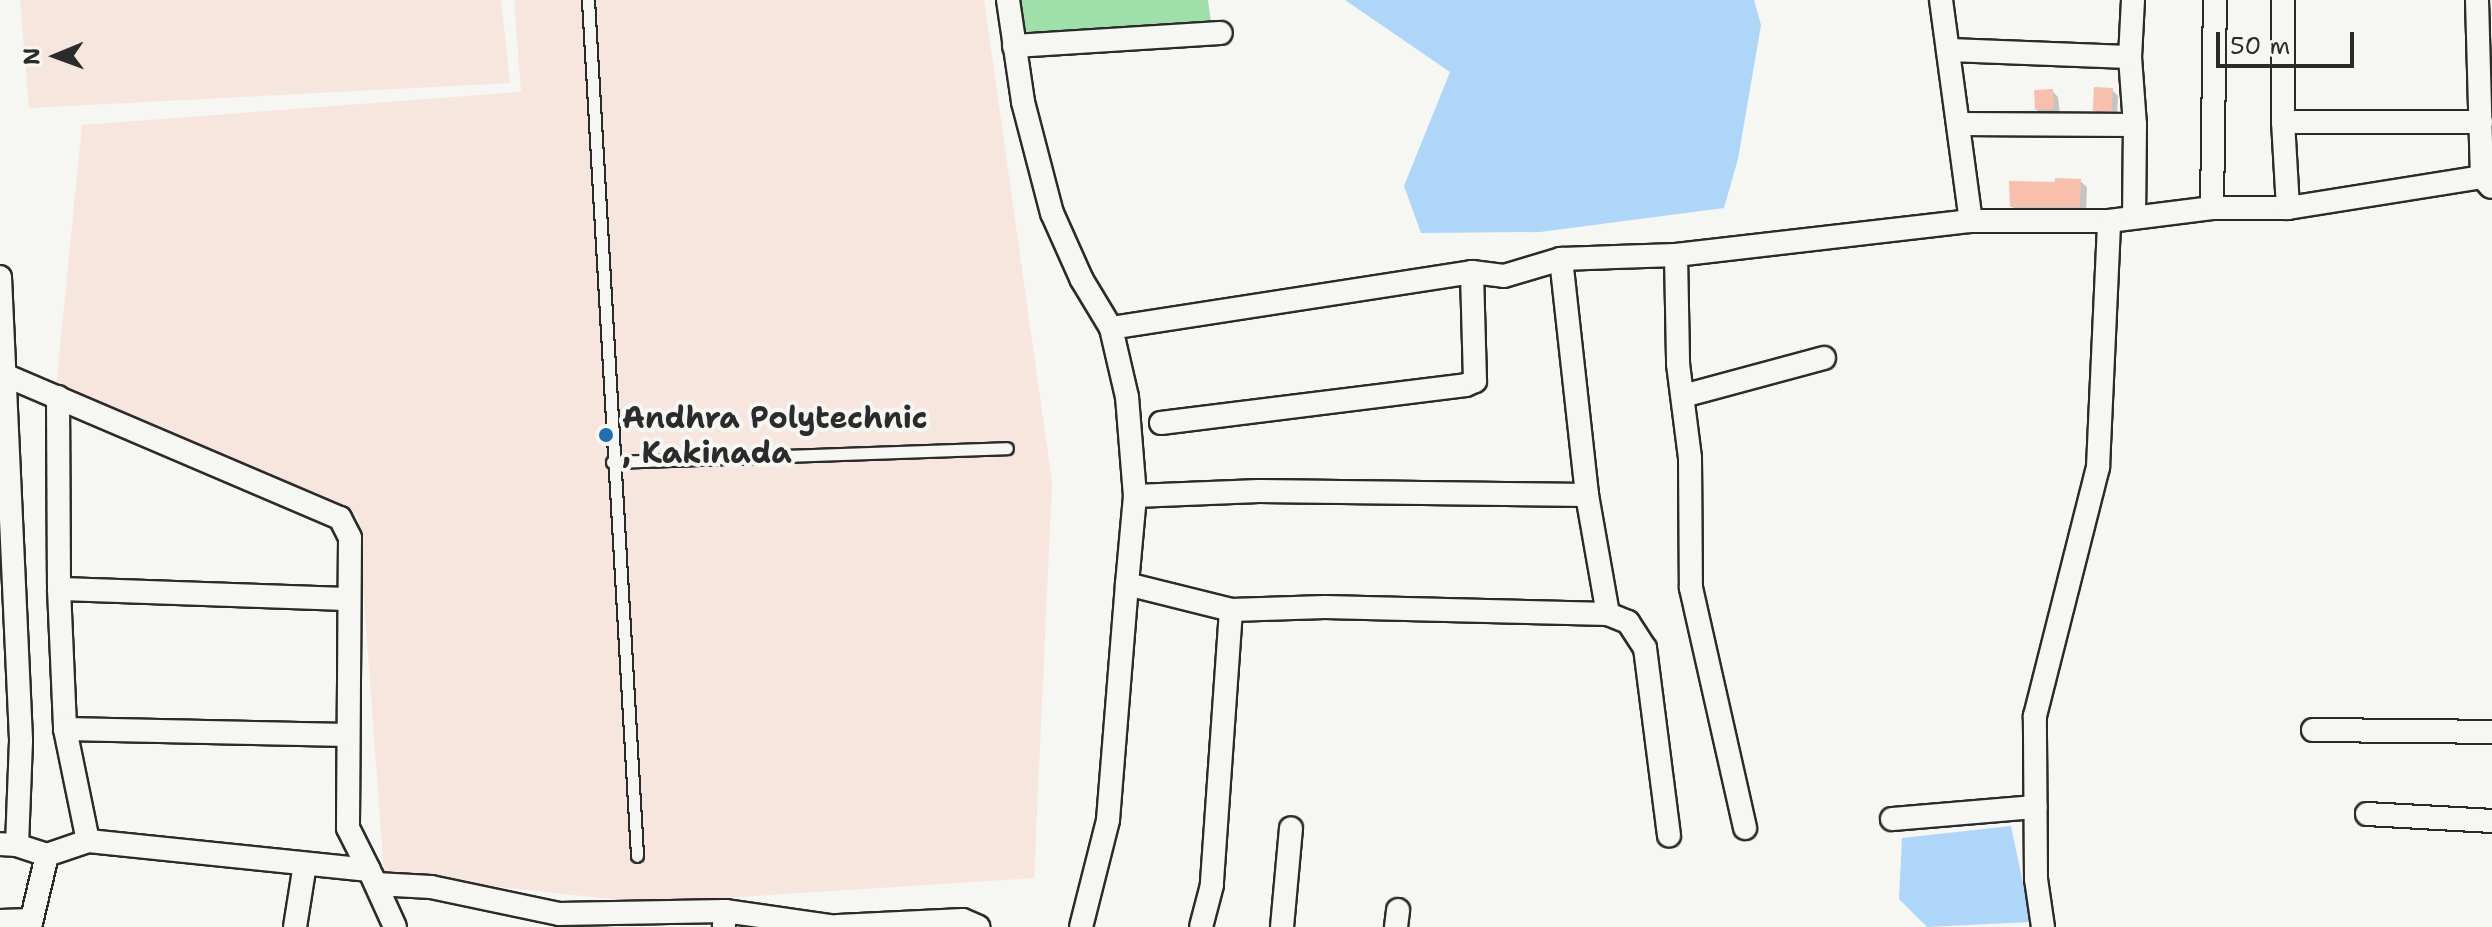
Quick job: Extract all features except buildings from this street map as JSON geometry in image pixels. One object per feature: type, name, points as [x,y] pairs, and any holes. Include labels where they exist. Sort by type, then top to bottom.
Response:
[{"type":"street","points":[[1008,0],[1023,102],[1052,213],[1082,280],[1111,328],[1127,397],[1135,496],[1108,820],[1081,927]]},
{"type":"street","points":[[1941,0],[1971,221]]},
{"type":"street","points":[[2133,0],[2130,57],[2135,125],[2134,217]]},
{"type":"street","points":[[2212,208],[2215,0]]},
{"type":"street","points":[[2283,0],[2283,122],[2288,208]]},
{"type":"street","points":[[1111,328],[1472,272],[1504,276],[1561,259],[1676,255],[1971,221],[2109,221],[2212,208],[2288,208],[2487,183],[2481,122],[2477,0]]},
{"type":"street","points":[[1014,46],[1221,33]]},
{"type":"street","points":[[1948,50],[2130,57]]},
{"type":"street","points":[[2283,122],[2481,122]]},
{"type":"street","points":[[1958,124],[2135,125]]},
{"type":"street","points":[[2043,927],[2036,879],[2035,716],[2098,467],[2109,221]]},
{"type":"street","points":[[1676,255],[1678,364],[1690,458],[1691,588],[1745,828]]},
{"type":"street","points":[[1561,259],[1587,495],[1608,614]]},
{"type":"street","points":[[1161,423],[1466,385],[1475,381],[1472,272]]},
{"type":"street","points":[[0,277],[7,376],[8,845],[47,855],[88,841],[305,864],[587,920],[725,919],[838,926],[963,920],[979,927]]},
{"type":"street","points":[[1683,396],[1824,358]]},
{"type":"street","points":[[7,376],[340,518],[350,538],[348,828],[395,927]]},
{"type":"street","points":[[58,397],[59,589],[65,729],[88,841]]},
{"type":"street","points":[[1135,496],[1259,491],[1587,495]]},
{"type":"street","points":[[1127,584],[1231,610],[1325,607],[1608,614],[1628,622],[1645,648],[1669,835]]},
{"type":"street","points":[[59,589],[349,599]]},
{"type":"street","points":[[1201,927],[1212,885],[1231,610]]},
{"type":"street","points":[[65,729],[348,735]]},
{"type":"street","points":[[2313,730],[2492,732]]},
{"type":"street","points":[[1892,819],[2035,807]]},
{"type":"street","points":[[2367,814],[2492,821]]},
{"type":"street","points":[[1282,927],[1291,828]]},
{"type":"street","points":[[0,921],[31,923],[47,855]]},
{"type":"street","points":[[295,927],[305,864]]},
{"type":"lane","points":[[588,0],[612,462],[637,856]]},
{"type":"lane","points":[[612,462],[1007,448]]},
{"type":"shaded area","points":[[20,0],[501,0],[510,83],[29,108]]},
{"type":"shaded area","name":"Andhra Polytechnic , Kakinada","points":[[514,0],[984,0],[1052,482],[1034,878],[647,903],[384,874],[358,517],[56,388],[82,125],[521,92]]},
{"type":"green space","points":[[1019,0],[1208,0],[1211,22],[1023,35]]},
{"type":"water","points":[[1345,0],[1754,0],[1761,25],[1738,159],[1724,208],[1540,232],[1421,233],[1404,186],[1450,72]]},
{"type":"water","points":[[2011,826],[2031,922],[1927,927],[1899,899],[1902,838]]},
{"type":"place","name":"Andhra Polytechnic , Kakinada","points":[[606,435]]}]
